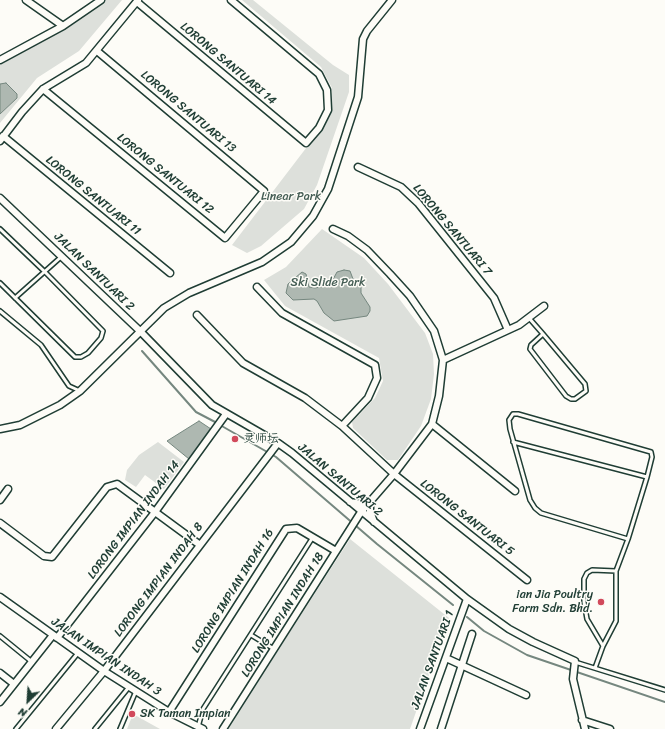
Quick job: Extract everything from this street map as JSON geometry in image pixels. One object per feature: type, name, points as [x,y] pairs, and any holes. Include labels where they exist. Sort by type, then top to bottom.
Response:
[{"type":"street","points":[[26,0],[63,26]]},
{"type":"street","points":[[2,57],[63,26],[101,0]]},
{"type":"street","name":"LORONG SANTUARI 14","points":[[138,1],[306,143],[319,128],[328,110],[327,90],[319,74],[231,0]]},
{"type":"street","points":[[0,429],[20,425],[60,405],[80,391],[164,308],[189,293],[262,262],[291,242],[313,216],[328,189],[358,97],[362,44],[367,31],[392,0]]},
{"type":"street","points":[[2,138],[22,112],[44,89],[86,63],[138,1]]},
{"type":"street","name":"LORONG SANTUARI 13","points":[[97,51],[264,191]]},
{"type":"street","name":"LORONG SANTUARI 12","points":[[44,89],[225,238],[264,191]]},
{"type":"street","name":"LORONG SANTUARI 11","points":[[2,138],[170,273]]},
{"type":"street","name":"LORONG SANTUARI 7","points":[[358,167],[401,187],[418,203],[494,298],[508,330]]},
{"type":"street","name":"JALAN SANTUARI 2","points":[[0,198],[141,332],[225,417],[276,445],[348,501],[467,598],[510,629],[574,664]]},
{"type":"street","points":[[333,229],[348,236],[367,250],[410,296],[434,331],[444,360],[439,396],[432,424],[514,491]]},
{"type":"street","points":[[257,287],[282,313],[375,365],[377,378],[368,398],[342,426]]},
{"type":"street","points":[[444,360],[508,330],[529,318],[544,306]]},
{"type":"street","name":"LORONG SANTUARI 5","points":[[197,314],[243,363],[304,398],[342,426],[394,474],[527,580]]},
{"type":"street","name":"LORONG IMPIAN INDAH 14","points":[[0,702],[32,662],[55,637],[155,512],[225,417]]},
{"type":"street","name":"LORONG IMPIAN INDAH 18","points":[[223,729],[361,512],[394,474],[432,424]]},
{"type":"street","name":"LORONG IMPIAN INDAH 8","points":[[56,729],[104,671],[276,445]]},
{"type":"street","points":[[0,523],[44,556],[52,557],[107,487],[117,484],[200,545]]},
{"type":"street","points":[[0,500],[8,489]]},
{"type":"street","points":[[348,501],[362,504],[370,502],[370,511],[375,524]]},
{"type":"street","name":"LORONG IMPIAN INDAH 16","points":[[169,712],[286,529],[297,528],[336,551]]},
{"type":"street","name":"JALAN IMPIAN INDAH 3","points":[[0,598],[104,671],[190,726],[200,728]]},
{"type":"street","name":"JALAN SANTUARI 1","points":[[420,729],[467,598]]},
{"type":"street","points":[[448,729],[441,727],[472,634]]},
{"type":"street","points":[[446,658],[526,695]]},
{"type":"street","points":[[574,664],[572,679],[585,729]]},
{"type":"street","points":[[0,673],[14,684]]},
{"type":"street","points":[[582,720],[610,729]]},
{"type":"lane","points":[[0,229],[46,272],[103,331],[101,338],[88,353],[81,357],[75,357],[0,283]]},
{"type":"lane","points":[[15,298],[46,272],[62,256]]},
{"type":"lane","points":[[0,311],[41,345],[69,386],[80,391]]},
{"type":"lane","points":[[529,318],[543,334],[585,384],[586,391],[575,399],[571,399],[566,396],[530,349],[531,345],[543,334]]},
{"type":"lane","points":[[595,668],[603,646],[616,622],[616,571],[628,538],[647,477],[652,457],[651,452],[518,414],[513,414],[509,420],[513,442],[521,465],[530,500],[540,513],[628,538]]},
{"type":"lane","points":[[513,442],[647,477]]},
{"type":"lane","points":[[200,728],[203,710],[313,537]]},
{"type":"lane","points":[[603,646],[587,619],[584,602],[584,579],[587,573],[592,570],[616,571]]},
{"type":"lane","points":[[251,635],[274,650]]},
{"type":"lane","points":[[0,636],[32,662]]},
{"type":"lane","points":[[16,729],[78,653]]},
{"type":"lane","points":[[574,664],[595,668],[665,690]]},
{"type":"lane","points":[[95,729],[129,687]]},
{"type":"lane","points":[[120,729],[136,691]]},
{"type":"green space","points":[[103,0],[122,0],[79,51],[37,78],[0,123],[0,65],[72,24]]},
{"type":"green space","name":"Linear Park","points":[[242,0],[253,0],[333,65],[349,75],[349,92],[317,185],[304,209],[261,246],[247,253],[232,245],[329,118],[332,88],[321,67]]},
{"type":"green space","name":"Ski Slide Park","points":[[322,229],[364,258],[388,284],[425,333],[433,354],[434,374],[431,399],[421,426],[398,460],[387,460],[353,428],[352,422],[375,398],[383,381],[379,358],[285,306],[264,280],[286,267]]},
{"type":"green space","points":[[158,442],[184,462],[164,489],[145,475],[136,487],[125,480],[127,470],[139,455]]},
{"type":"green space","points":[[350,539],[449,618],[410,729],[227,729]]},
{"type":"green space","points":[[133,714],[160,729],[127,729]]},
{"type":"shaded area","points":[[6,83],[17,94],[17,98],[0,114],[0,84]]},
{"type":"shaded area","points":[[344,270],[350,271],[353,279],[361,286],[361,293],[370,307],[370,311],[367,316],[334,321],[324,313],[317,301],[314,299],[293,300],[286,293],[288,284],[302,272],[306,274],[309,287],[315,288],[330,285],[337,272]]},
{"type":"shaded area","points":[[199,421],[211,429],[189,459],[167,441]]},
{"type":"waterway","points":[[142,351],[196,412],[217,423]]},
{"type":"waterway","points":[[220,425],[276,457],[377,544],[453,605]]},
{"type":"waterway","points":[[467,617],[484,631],[527,655],[665,702]]},
{"type":"place","name":"灵师坛","points":[[235,439]]},
{"type":"place","name":"ian Jia Poultry Farm Sdn. Bhd.","points":[[601,602]]},
{"type":"place","name":"SK Taman Impian","points":[[132,714]]}]
